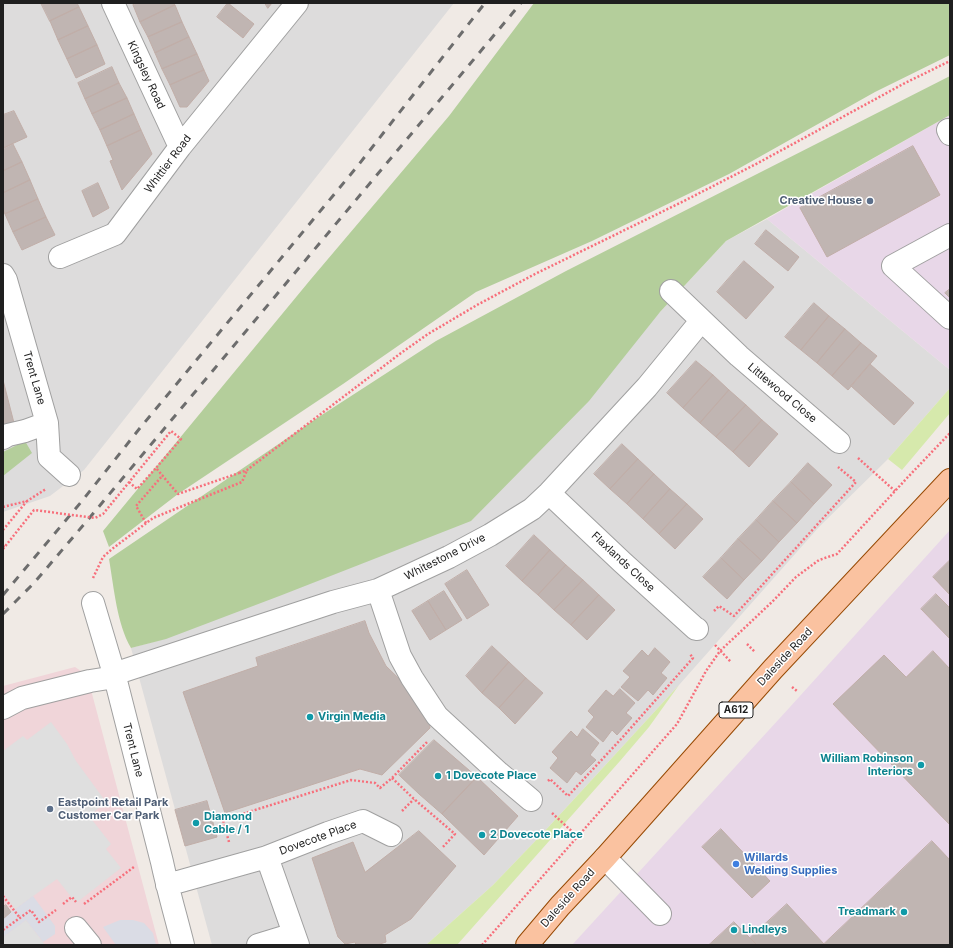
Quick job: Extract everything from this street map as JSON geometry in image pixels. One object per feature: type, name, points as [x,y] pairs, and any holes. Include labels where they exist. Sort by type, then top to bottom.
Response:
[{"type":"main road","name":"Daleside Road","points":[[527,945],[560,906],[605,858],[773,669],[950,480]]},
{"type":"street","name":"Kingsley Road","points":[[113,3],[180,147]]},
{"type":"street","name":"Whittier Road","points":[[60,257],[115,234],[180,147],[297,3]]},
{"type":"street","points":[[950,235],[893,266],[950,318]]},
{"type":"street","name":"Trent Lane","points":[[3,275],[46,422],[49,457],[69,475]]},
{"type":"street","name":"Littlewood Close","points":[[671,291],[738,356],[839,442]]},
{"type":"street","name":"Whitestone Drive","points":[[3,708],[22,698],[115,677],[130,669],[333,602],[378,590],[448,557],[490,535],[532,509],[549,493],[647,387],[702,321]]},
{"type":"street","points":[[3,438],[46,422]]},
{"type":"street","name":"Flaxlands Close","points":[[549,493],[633,572],[697,629]]},
{"type":"street","points":[[378,590],[400,656],[412,678],[437,716],[531,800]]},
{"type":"street","name":"Trent Lane","points":[[93,603],[115,677],[183,945]]},
{"type":"street","name":"Dovecote Place","points":[[167,885],[267,857],[363,821],[391,835]]},
{"type":"street","name":"Dovecote Place","points":[[258,945],[296,940],[267,857]]},
{"type":"street","points":[[605,858],[660,914]]},
{"type":"street","points":[[76,928],[90,945]]},
{"type":"path","points":[[156,468],[178,494],[247,470],[401,353],[428,334],[477,305],[535,274],[758,163],[898,87],[950,61]]},
{"type":"path","points":[[4,547],[34,510],[95,518],[103,514],[129,482],[171,431],[181,439],[137,489],[129,482]]},
{"type":"path","points":[[482,945],[677,724],[706,671],[720,650],[773,601],[796,576],[819,560],[837,554],[950,433]]},
{"type":"path","points":[[839,442],[895,491]]},
{"type":"path","points":[[93,603],[89,587],[104,557],[112,548],[153,518],[242,482],[247,470]]},
{"type":"path","points":[[3,530],[27,502],[69,475]]},
{"type":"path","points":[[146,523],[136,506],[162,475]]},
{"type":"path","points":[[3,507],[27,502]]},
{"type":"path","points":[[230,844],[223,820],[351,780],[375,784],[380,788],[446,724]]},
{"type":"path","points":[[392,778],[455,834],[442,848]]},
{"type":"path","points":[[401,813],[414,799]]},
{"type":"path","points":[[531,800],[553,813],[578,837]]},
{"type":"path","points":[[3,896],[20,918]]},
{"type":"shaded area","points":[[3,3],[454,3],[84,470],[50,496],[3,512]]},
{"type":"shaded area","points":[[950,115],[950,370],[767,219]]},
{"type":"shaded area","points":[[767,219],[950,370],[950,388],[888,459],[819,527],[679,685],[542,834],[493,885],[426,945],[212,945],[131,648],[160,640],[660,312],[726,241]]},
{"type":"shaded area","points":[[950,530],[950,945],[572,945],[790,707]]},
{"type":"shaded area","points":[[75,667],[87,675],[159,945],[3,945],[3,686]]},
{"type":"shaded area","name":"Eastpoint Retail Park Customer Car Park","points":[[51,722],[67,744],[76,761],[106,802],[89,816],[111,844],[106,849],[121,868],[76,903],[57,879],[15,909],[3,893],[3,751],[23,736],[27,740]]},
{"type":"shaded area","points":[[33,896],[55,926],[55,934],[43,942],[26,920],[3,937],[3,918]]},
{"type":"shaded area","points":[[26,920],[45,945],[3,945],[3,937]]},
{"type":"shaded area","points":[[120,920],[133,920],[144,923],[153,933],[156,945],[116,945],[103,927]]},
{"type":"green space","points":[[534,3],[950,3],[950,55],[875,92],[729,174],[592,241],[476,292],[343,384],[178,494],[109,547],[103,531],[311,279],[449,116]]},
{"type":"green space","points":[[950,76],[950,115],[726,241],[660,312],[589,401],[471,521],[166,639],[131,648],[119,617],[109,559],[311,422],[436,341],[566,271]]},
{"type":"green space","points":[[950,388],[950,413],[902,470],[888,459]]},
{"type":"green space","points":[[25,441],[32,453],[3,476],[3,452]]},
{"type":"green space","points":[[679,685],[649,727],[620,761],[457,945],[426,945],[493,885]]},
{"type":"building","points":[[41,3],[77,3],[79,7],[50,21]]},
{"type":"building","points":[[138,3],[173,3],[175,5],[140,22],[133,5]]},
{"type":"building","points":[[228,3],[254,24],[243,38],[217,17]]},
{"type":"building","points":[[265,3],[272,3],[268,8]]},
{"type":"building","points":[[175,5],[182,22],[148,37],[140,22]]},
{"type":"building","points":[[79,7],[88,26],[58,40],[50,21]]},
{"type":"building","points":[[182,22],[189,37],[155,53],[148,37]]},
{"type":"building","points":[[88,26],[97,45],[67,59],[58,40]]},
{"type":"building","points":[[189,37],[197,54],[162,69],[155,53]]},
{"type":"building","points":[[97,45],[105,64],[76,78],[67,59]]},
{"type":"building","points":[[197,54],[204,70],[170,85],[162,69]]},
{"type":"building","points":[[112,67],[119,83],[85,99],[78,83]]},
{"type":"building","points":[[204,70],[209,81],[187,107],[180,107],[170,85]]},
{"type":"building","points":[[119,83],[127,98],[92,114],[85,99]]},
{"type":"building","points":[[127,98],[134,114],[100,130],[92,114]]},
{"type":"building","points":[[14,111],[27,137],[3,148],[3,115]]},
{"type":"building","points":[[134,114],[141,130],[107,146],[100,130]]},
{"type":"building","points":[[141,130],[152,154],[122,190],[110,161],[113,160],[107,146]]},
{"type":"building","points":[[13,144],[22,162],[3,171],[3,149]]},
{"type":"building","name":"Creative House","points":[[913,146],[940,195],[827,257],[800,208]]},
{"type":"building","points":[[22,162],[30,180],[3,193],[3,171]]},
{"type":"building","points":[[30,180],[38,199],[5,214],[3,209],[3,193]]},
{"type":"building","points":[[98,183],[109,208],[93,217],[82,191]]},
{"type":"building","points":[[38,199],[46,217],[13,232],[5,214]]},
{"type":"building","points":[[46,217],[55,235],[22,250],[13,232]]},
{"type":"building","points":[[766,230],[799,257],[788,271],[755,244]]},
{"type":"building","points":[[744,261],[774,287],[746,319],[717,292]]},
{"type":"building","points":[[950,289],[950,298],[945,293]]},
{"type":"building","points":[[814,303],[829,316],[801,350],[785,337]]},
{"type":"building","points":[[829,316],[845,329],[817,363],[801,350]]},
{"type":"building","points":[[845,329],[861,343],[832,376],[817,363]]},
{"type":"building","points":[[861,343],[877,356],[848,390],[832,376]]},
{"type":"building","points":[[696,361],[713,375],[683,408],[667,393]]},
{"type":"building","points":[[870,364],[914,403],[894,425],[851,386]]},
{"type":"building","points":[[713,375],[729,390],[700,423],[683,408]]},
{"type":"building","points":[[3,380],[14,423],[3,426]]},
{"type":"building","points":[[729,390],[746,405],[716,437],[700,423]]},
{"type":"building","points":[[746,405],[762,420],[733,452],[716,437]]},
{"type":"building","points":[[762,420],[778,434],[749,467],[733,452]]},
{"type":"building","points":[[622,444],[638,459],[610,489],[594,474]]},
{"type":"building","points":[[638,459],[654,474],[627,504],[610,489]]},
{"type":"building","points":[[808,463],[832,485],[814,504],[791,482]]},
{"type":"building","points":[[654,474],[670,489],[643,519],[627,504]]},
{"type":"building","points":[[791,482],[814,504],[797,523],[773,501]]},
{"type":"building","points":[[670,489],[687,504],[659,534],[643,519]]},
{"type":"building","points":[[773,501],[797,523],[779,542],[756,520]]},
{"type":"building","points":[[687,504],[703,519],[675,549],[659,534]]},
{"type":"building","points":[[756,520],[779,542],[762,561],[738,539]]},
{"type":"building","points":[[534,535],[550,550],[522,581],[506,566]]},
{"type":"building","points":[[738,539],[762,561],[744,580],[721,558]]},
{"type":"building","points":[[550,550],[566,565],[538,595],[522,581]]},
{"type":"building","points":[[721,558],[744,580],[727,599],[703,577]]},
{"type":"building","points":[[950,560],[950,595],[933,577]]},
{"type":"building","points":[[566,565],[583,580],[554,610],[538,595]]},
{"type":"building","points":[[467,570],[489,605],[467,619],[445,584]]},
{"type":"building","points":[[583,580],[599,595],[571,625],[554,610]]},
{"type":"building","points":[[444,591],[462,620],[446,630],[428,601]]},
{"type":"building","points":[[936,594],[950,608],[950,639],[921,609]]},
{"type":"building","points":[[599,595],[615,610],[587,640],[571,625]]},
{"type":"building","points":[[428,601],[446,630],[430,640],[412,611]]},
{"type":"building","name":"Virgin Media","points":[[365,621],[369,633],[386,666],[427,706],[430,728],[382,775],[360,769],[225,813],[183,692],[258,666],[256,658]]},
{"type":"building","points":[[492,646],[509,662],[482,693],[466,676]]},
{"type":"building","points":[[655,648],[670,662],[661,673],[667,678],[653,695],[648,690],[638,701],[621,687],[630,677],[623,671],[642,650],[648,656]]},
{"type":"building","name":"William Robinson Interiors","points":[[933,651],[950,669],[950,825],[833,704],[884,655],[906,677]]},
{"type":"building","points":[[509,662],[526,678],[499,708],[482,693]]},
{"type":"building","points":[[526,678],[543,693],[515,724],[499,708]]},
{"type":"building","points":[[620,689],[635,703],[626,713],[632,718],[617,735],[612,730],[603,742],[586,727],[594,717],[588,711],[606,690],[613,696]]},
{"type":"building","points":[[583,729],[599,743],[590,755],[596,760],[581,775],[576,771],[567,783],[550,768],[558,758],[552,752],[571,731],[577,737]]},
{"type":"building","name":"1 Dovecote Place","points":[[434,740],[477,777],[442,814],[399,775]]},
{"type":"building","name":"2 Dovecote Place","points":[[477,777],[518,816],[484,855],[442,814]]},
{"type":"building","name":"Diamond Cable / 1","points":[[207,801],[217,837],[185,846],[175,810]]},
{"type":"building","name":"Willards Welding Supplies","points":[[721,829],[770,881],[752,898],[702,847]]},
{"type":"building","points":[[419,831],[456,866],[411,919],[385,935],[386,942],[377,945],[356,945],[355,942],[345,944],[338,937],[312,858],[353,842],[365,872]]},
{"type":"building","name":"Treadmark","points":[[932,841],[950,860],[950,945],[824,945],[824,944]]},
{"type":"building","points":[[787,904],[824,945],[757,945],[750,938]]},
{"type":"building","points":[[6,905],[11,912],[3,919],[3,907]]},
{"type":"building","name":"Lindleys","points":[[734,922],[757,945],[709,945]]},
{"type":"railway","points":[[3,595],[356,168],[485,3]]},
{"type":"railway","points":[[3,614],[34,583],[86,522],[521,3]]},
{"type":"place","name":"Creative House","points":[[870,201]]},
{"type":"place","name":"Virgin Media","points":[[310,717]]},
{"type":"place","name":"William Robinson Interiors","points":[[921,765]]},
{"type":"place","name":"1 Dovecote Place","points":[[438,776]]},
{"type":"place","name":"Eastpoint Retail Park Customer Car Park","points":[[50,809]]},
{"type":"place","name":"Diamond Cable / 1","points":[[196,823]]},
{"type":"place","name":"2 Dovecote Place","points":[[482,835]]},
{"type":"place","name":"Willards Welding Supplies","points":[[736,864]]},
{"type":"place","name":"Treadmark","points":[[904,912]]},
{"type":"place","name":"Lindleys","points":[[734,930]]}]
